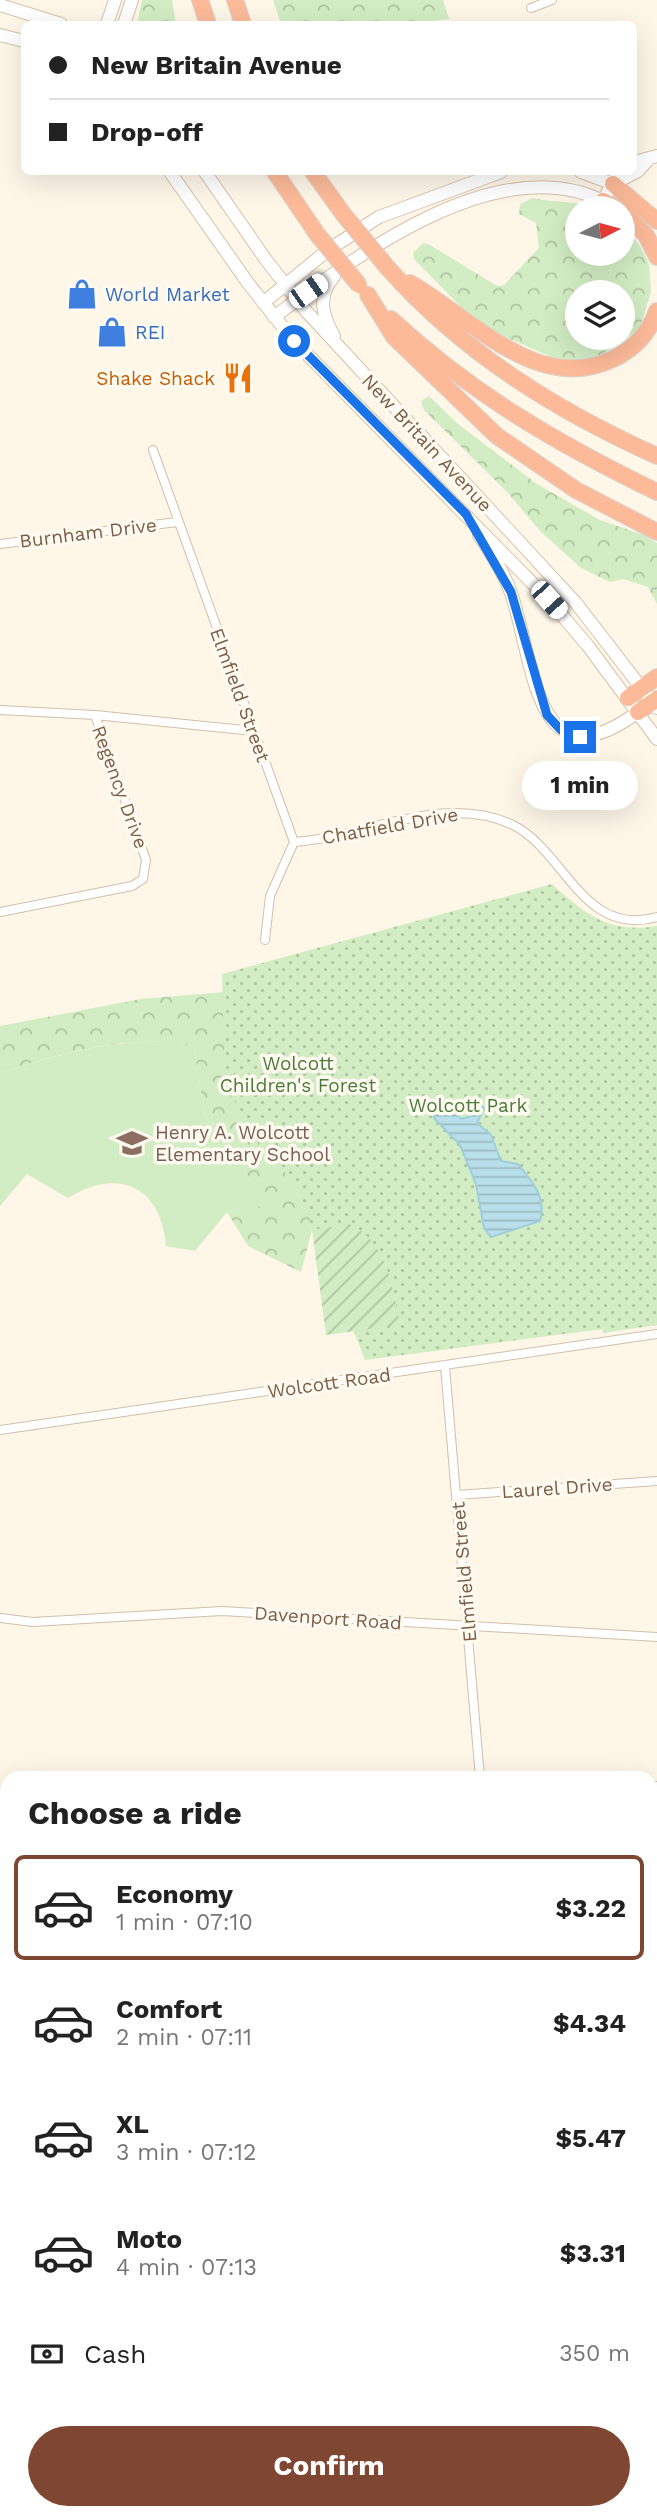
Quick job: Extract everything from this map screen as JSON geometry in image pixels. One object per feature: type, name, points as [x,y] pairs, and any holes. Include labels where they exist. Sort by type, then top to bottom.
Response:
[{"type":"highway","points":[[200,0],[207,21]]},
{"type":"highway","points":[[235,0],[242,21]]},
{"type":"highway","points":[[277,175],[317,233],[363,290],[394,337],[498,436],[576,490],[657,532]]},
{"type":"highway","points":[[315,175],[390,270],[450,330],[520,383],[575,416],[657,456]]},
{"type":"highway","points":[[616,178],[657,221]]},
{"type":"highway","points":[[635,224],[646,235],[657,257]]},
{"type":"highway","points":[[390,270],[500,344],[531,360],[553,366],[588,367],[619,356],[643,337],[657,311]]},
{"type":"highway","points":[[363,290],[429,353],[513,415],[575,452],[657,492]]},
{"type":"highway","points":[[628,698],[657,677]]},
{"type":"highway","points":[[638,712],[655,703]]},
{"type":"main road","points":[[108,21],[114,0]]},
{"type":"main road","points":[[125,21],[132,0]]},
{"type":"main road","points":[[0,5],[51,21]]},
{"type":"main road","points":[[0,35],[21,40]]},
{"type":"main road","name":"New Britain Avenue","points":[[172,175],[274,317],[329,379],[466,514],[564,617],[657,739]]},
{"type":"main road","name":"New Britain Avenue","points":[[207,175],[297,300],[570,597],[655,703]]},
{"type":"main road","points":[[263,303],[335,244],[379,217],[493,175]]},
{"type":"main road","points":[[598,175],[616,178],[612,196]]},
{"type":"main road","points":[[274,317],[340,270],[425,220],[500,191],[550,186],[590,196]]},
{"type":"main road","points":[[340,270],[324,291],[322,305],[327,322],[345,354]]},
{"type":"main road","points":[[466,514],[511,592],[540,694],[553,723],[572,735],[596,737],[638,712]]},
{"type":"street","points":[[531,8],[552,0]]},
{"type":"street","name":"Elmfield Street","points":[[153,450],[294,842]]},
{"type":"street","name":"Burnham Drive","points":[[0,544],[177,522]]},
{"type":"street","points":[[0,710],[95,715],[254,731]]},
{"type":"street","name":"Regency Drive","points":[[0,912],[132,886],[143,879],[146,860],[95,715]]},
{"type":"street","name":"Chatfield Drive","points":[[294,842],[449,812],[479,813],[510,824],[531,836],[595,907],[627,919],[657,917]]},
{"type":"street","points":[[265,940],[270,897],[294,842]]},
{"type":"street","name":"Wolcott Road","points":[[0,1430],[657,1334]]},
{"type":"street","name":"Elmfield Street","points":[[445,1366],[479,1771]]},
{"type":"street","name":"Laurel Drive","points":[[457,1494],[657,1482]]},
{"type":"street","name":"Davenport Road","points":[[0,1618],[33,1622],[222,1611],[657,1637]]},
{"type":"green space","points":[[142,0],[172,0],[176,21],[138,21]]},
{"type":"green space","points":[[273,0],[443,0],[449,19],[431,21],[280,21]]},
{"type":"green space","points":[[533,198],[565,202],[565,266],[635,266],[635,240],[649,264],[651,292],[638,330],[635,332],[635,280],[565,280],[565,350],[608,350],[580,361],[556,359],[501,335],[464,310],[414,259],[413,253],[423,243],[430,245],[497,286],[504,285],[539,248],[536,223],[519,214],[520,204]]},
{"type":"green space","points":[[429,396],[458,424],[537,484],[600,520],[644,535],[657,543],[657,604],[648,587],[623,579],[610,582],[581,568],[540,531],[508,493],[424,410],[421,401]]},
{"type":"green space","name":"Wolcott Park","points":[[552,884],[587,913],[611,924],[640,928],[657,926],[657,1325],[603,1333],[602,1329],[365,1360],[300,1194],[225,1088],[222,974]]},
{"type":"green space","name":"Wolcott Park","points":[[571,902],[590,916],[602,1329],[419,1352],[312,1230],[301,1272],[248,1246],[227,1212],[268,1205],[272,1200],[244,1177],[245,1164],[235,1159],[205,1117],[194,1047],[186,1045],[177,1036],[164,1036],[160,1042],[120,1044],[79,1051],[0,1073],[0,1026],[140,999],[236,991]]},
{"type":"green space","points":[[164,1036],[177,1036],[186,1045],[194,1046],[205,1117],[235,1159],[245,1164],[244,1177],[273,1200],[269,1205],[227,1212],[195,1251],[166,1246],[156,1209],[146,1196],[134,1188],[120,1184],[104,1184],[68,1198],[27,1174],[0,1206],[0,1073],[99,1047],[159,1042]]},
{"type":"green space","points":[[349,1224],[362,1231],[380,1254],[391,1282],[400,1325],[326,1335],[312,1230]]},
{"type":"water","points":[[481,1104],[484,1109],[477,1123],[491,1135],[501,1161],[518,1164],[533,1183],[540,1197],[542,1213],[540,1221],[491,1237],[484,1228],[476,1184],[460,1145],[434,1118],[433,1106],[444,1105],[462,1119],[471,1116]]},
{"type":"place","name":"World Market","points":[[82,294]]},
{"type":"place","name":"REI","points":[[112,332]]},
{"type":"place","name":"Shake Shack","points":[[238,378]]},
{"type":"place","name":"Henry A. Wolcott Elementary School","points":[[132,1143]]},
{"type":"route","points":[[294,341],[466,514],[502,572],[511,592],[547,715],[561,730],[580,737]]},
{"type":"park label","name":"Wolcott Children's Forest","points":[[298,1074]]}]
